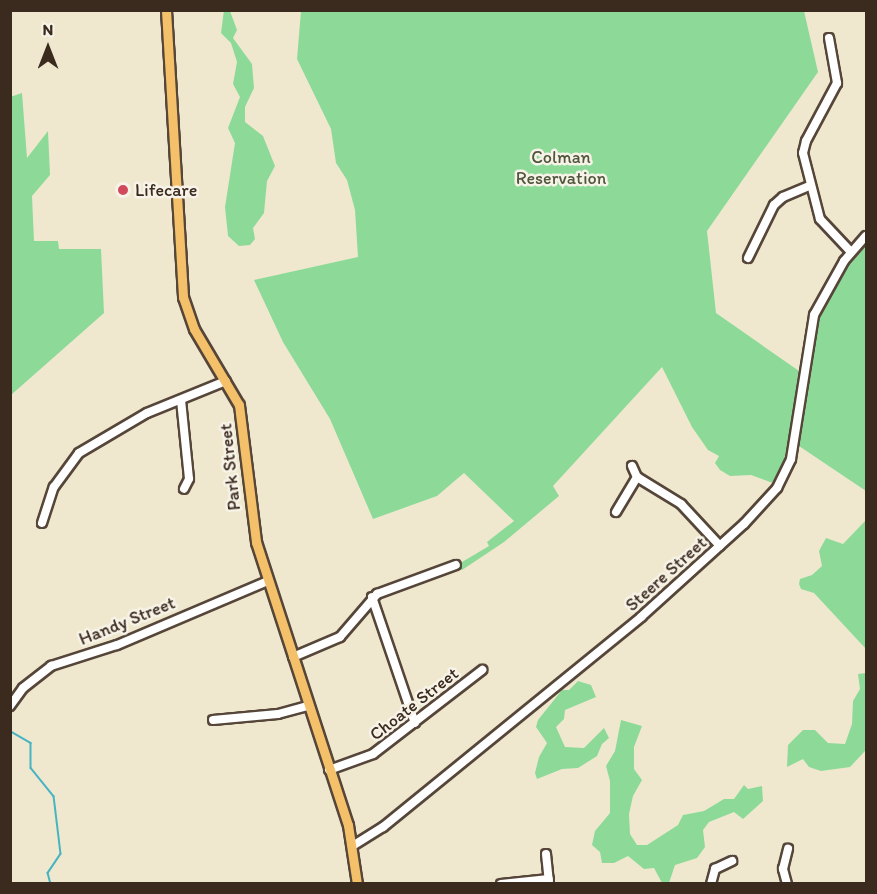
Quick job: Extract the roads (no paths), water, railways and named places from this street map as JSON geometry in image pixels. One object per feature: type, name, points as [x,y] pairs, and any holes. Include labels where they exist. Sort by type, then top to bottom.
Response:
[{"type":"main road","name":"Park Street","points":[[166,10],[183,297],[194,328],[226,381],[243,421],[252,521],[268,581],[354,845],[357,884]]},
{"type":"street","points":[[829,38],[837,83],[806,141],[803,153],[809,186],[820,219],[851,252]]},
{"type":"street","points":[[748,258],[774,205],[783,197],[809,186]]},
{"type":"street","name":"Steere Street","points":[[354,845],[383,827],[593,657],[720,546],[785,477],[795,440],[814,315],[851,252],[867,236]]},
{"type":"street","points":[[42,523],[54,487],[69,462],[90,444],[147,413],[226,381]]},
{"type":"street","points":[[181,400],[189,479],[184,489]]},
{"type":"street","points":[[632,466],[637,477],[687,509],[720,546]]},
{"type":"street","points":[[616,512],[637,477]]},
{"type":"street","points":[[293,657],[340,637],[372,597],[456,565]]},
{"type":"street","name":"Handy Street","points":[[10,706],[23,688],[51,666],[117,645],[268,581]]},
{"type":"street","points":[[372,597],[414,723]]},
{"type":"street","name":"Choate Street","points":[[329,770],[373,754],[482,670]]},
{"type":"street","points":[[213,720],[278,714],[308,706]]},
{"type":"street","points":[[787,884],[783,869],[788,849]]},
{"type":"street","points":[[501,884],[549,881],[546,854]]},
{"type":"street","points":[[711,884],[715,869],[732,861]]},
{"type":"waterway","points":[[10,731],[31,743],[31,768],[54,796],[61,854],[48,873],[51,884]]},
{"type":"place","name":"Lifecare","points":[[123,190]]},
{"type":"park label","name":"Colman Reservation","points":[[561,168]]}]
